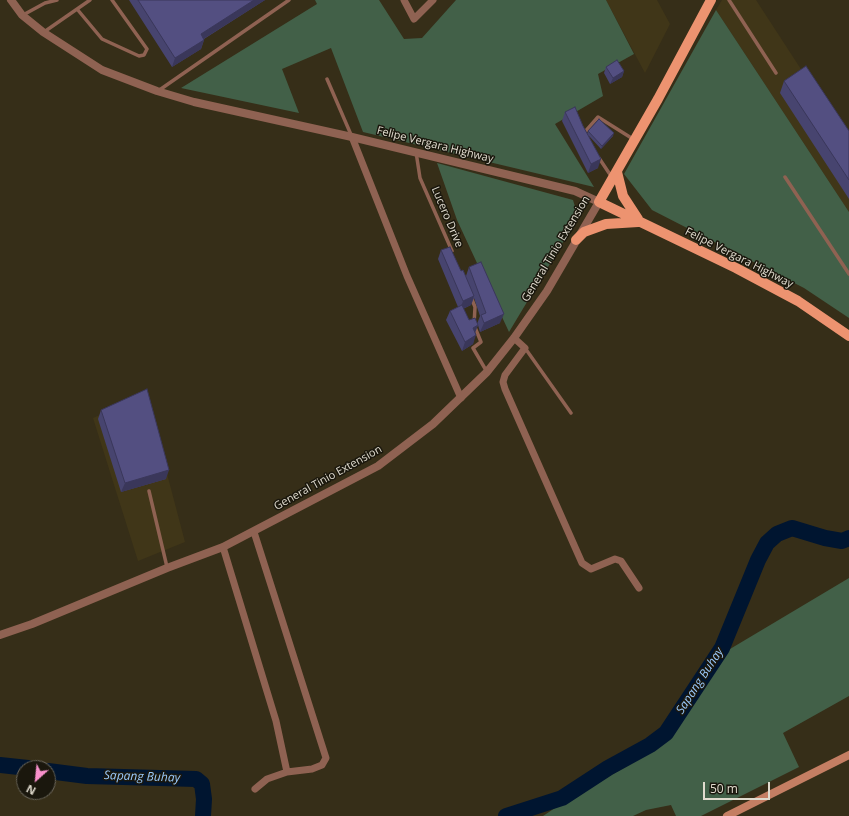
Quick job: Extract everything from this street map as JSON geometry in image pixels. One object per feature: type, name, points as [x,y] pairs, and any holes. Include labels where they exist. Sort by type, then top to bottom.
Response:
[{"type":"main road","name":"General Tinio Extension","points":[[599,202],[635,141],[711,0]]},
{"type":"main road","points":[[615,175],[623,196],[630,209],[640,222]]},
{"type":"main road","name":"Felipe Vergara Highway","points":[[599,202],[736,268],[798,301],[849,336]]},
{"type":"main road","points":[[576,240],[584,232],[606,224],[640,222]]},
{"type":"main road","points":[[728,816],[849,755]]},
{"type":"street","name":"Felipe Vergara Highway","points":[[12,0],[22,15],[43,32],[102,70],[157,91],[194,102],[352,137],[575,191],[599,202]]},
{"type":"street","points":[[404,0],[414,19],[433,0]]},
{"type":"street","points":[[352,137],[407,276],[461,398]]},
{"type":"street","name":"General Tinio Extension","points":[[0,635],[32,624],[167,568],[223,548],[378,466],[433,424],[487,372],[514,338],[547,291],[599,202]]},
{"type":"street","points":[[514,338],[525,348],[505,375],[503,382],[553,500],[582,563],[591,569],[615,559],[621,561],[639,588]]},
{"type":"street","points":[[254,532],[326,758],[322,765],[312,769],[287,772],[267,779],[256,789]]},
{"type":"street","points":[[223,548],[276,721],[287,772]]},
{"type":"lane","points":[[22,15],[46,1],[57,0]]},
{"type":"lane","points":[[43,32],[90,0]]},
{"type":"lane","points":[[77,9],[102,39],[140,56],[144,55],[147,49],[112,0]]},
{"type":"lane","points":[[157,91],[289,0]]},
{"type":"lane","points":[[729,0],[776,73]]},
{"type":"lane","points":[[327,79],[352,137]]},
{"type":"lane","points":[[587,141],[583,134],[598,116],[635,141]]},
{"type":"lane","name":"Lucero Drive","points":[[416,152],[420,178],[454,257]]},
{"type":"lane","points":[[596,153],[615,175]]},
{"type":"lane","points":[[785,176],[849,274]]},
{"type":"lane","points":[[469,293],[475,308],[474,325],[481,342],[473,348],[487,372]]},
{"type":"lane","points":[[525,348],[571,413]]},
{"type":"lane","points":[[149,491],[167,568]]},
{"type":"shaded area","points":[[606,0],[657,0],[670,24],[645,73]]},
{"type":"shaded area","points":[[722,0],[756,0],[849,143],[849,212],[716,10]]},
{"type":"shaded area","points":[[146,394],[185,542],[138,561],[93,418]]},
{"type":"green space","points":[[315,0],[379,0],[404,39],[422,38],[456,0],[606,0],[634,54],[598,74],[603,96],[555,124],[594,187],[363,132],[331,48],[282,69],[299,113],[181,88],[317,4]]},
{"type":"green space","points":[[716,10],[849,212],[849,318],[804,288],[652,210],[624,174]]},
{"type":"green space","points":[[437,163],[573,200],[578,217],[509,332],[457,220]]},
{"type":"green space","points":[[849,578],[849,696],[783,733],[799,767],[701,816],[676,816],[671,805],[646,810],[633,816],[543,816],[567,800],[627,766],[673,734],[730,649]]},
{"type":"building","points":[[138,0],[254,0],[201,34],[204,40],[175,58]]},
{"type":"building","points":[[617,60],[624,71],[613,78],[606,67]]},
{"type":"building","points":[[806,66],[849,131],[849,180],[784,81]]},
{"type":"building","points":[[575,107],[583,126],[601,159],[591,164],[565,112]]},
{"type":"building","points":[[599,119],[614,133],[602,146],[588,131]]},
{"type":"building","points":[[450,247],[461,271],[463,270],[474,296],[463,301],[441,250]]},
{"type":"building","points":[[481,262],[504,314],[484,323],[481,315],[486,313],[469,267]]},
{"type":"building","points":[[462,305],[469,320],[475,318],[478,325],[473,328],[476,335],[465,342],[450,311]]},
{"type":"building","points":[[147,389],[169,470],[125,483],[101,410]]},
{"type":"waterway","name":"Sapang Buhay","points":[[506,816],[562,798],[608,768],[650,745],[666,733],[722,648],[758,560],[767,543],[777,534],[792,528],[825,538],[842,541],[849,538]]},
{"type":"waterway","name":"Sapang Buhay","points":[[0,765],[16,767]]},
{"type":"waterway","name":"Sapang Buhay","points":[[56,772],[87,776],[196,779],[202,784],[204,799],[203,816]]}]
